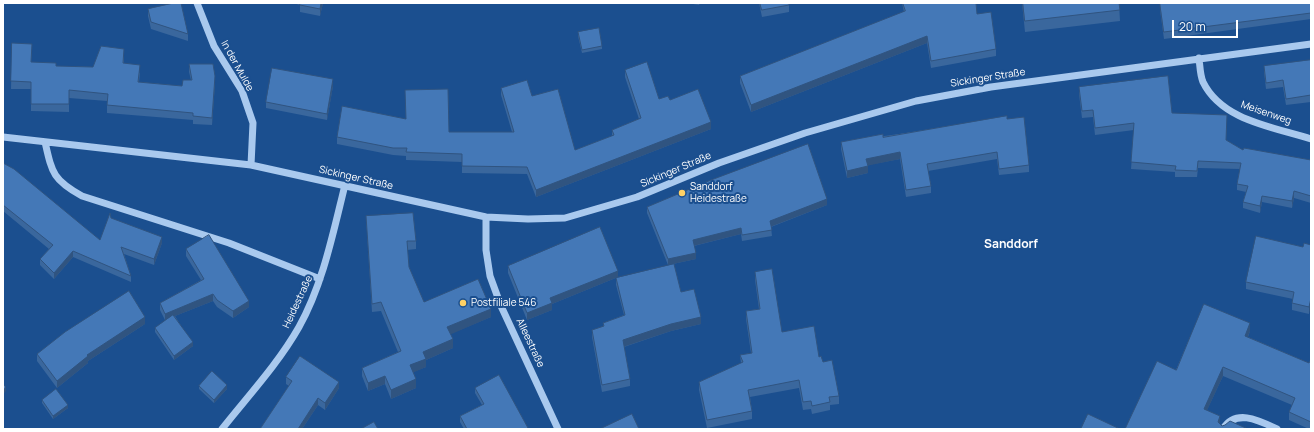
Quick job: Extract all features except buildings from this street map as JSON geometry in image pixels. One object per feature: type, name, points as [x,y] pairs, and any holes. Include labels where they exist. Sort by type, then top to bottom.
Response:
[{"type":"street","name":"In der Mulde","points":[[197,3],[214,46],[242,91],[253,123],[251,165]]},
{"type":"street","name":"Sickinger Straße","points":[[3,137],[251,165],[486,217],[528,219],[565,218],[637,197],[719,162],[812,131],[916,101],[991,87],[1311,44]]},
{"type":"street","name":"Meisenweg","points":[[1198,58],[1202,81],[1210,94],[1225,108],[1243,118],[1311,139]]},
{"type":"street","points":[[45,142],[50,166],[56,177],[64,186],[82,196],[229,243],[320,279]]},
{"type":"street","name":"Heidestraße","points":[[222,429],[273,366],[299,327],[320,279],[345,185]]},
{"type":"street","name":"Alleestraße","points":[[486,217],[486,250],[490,276],[501,306],[558,429]]},
{"type":"street","points":[[1223,429],[1226,423],[1239,417],[1252,418],[1277,429]]},
{"type":"place","name":"Sanddorf Heidestraße","points":[[682,193]]},
{"type":"place","name":"Postfiliale 546","points":[[463,303]]},
{"type":"district","name":"Sanddorf","points":[[1011,245]]}]
